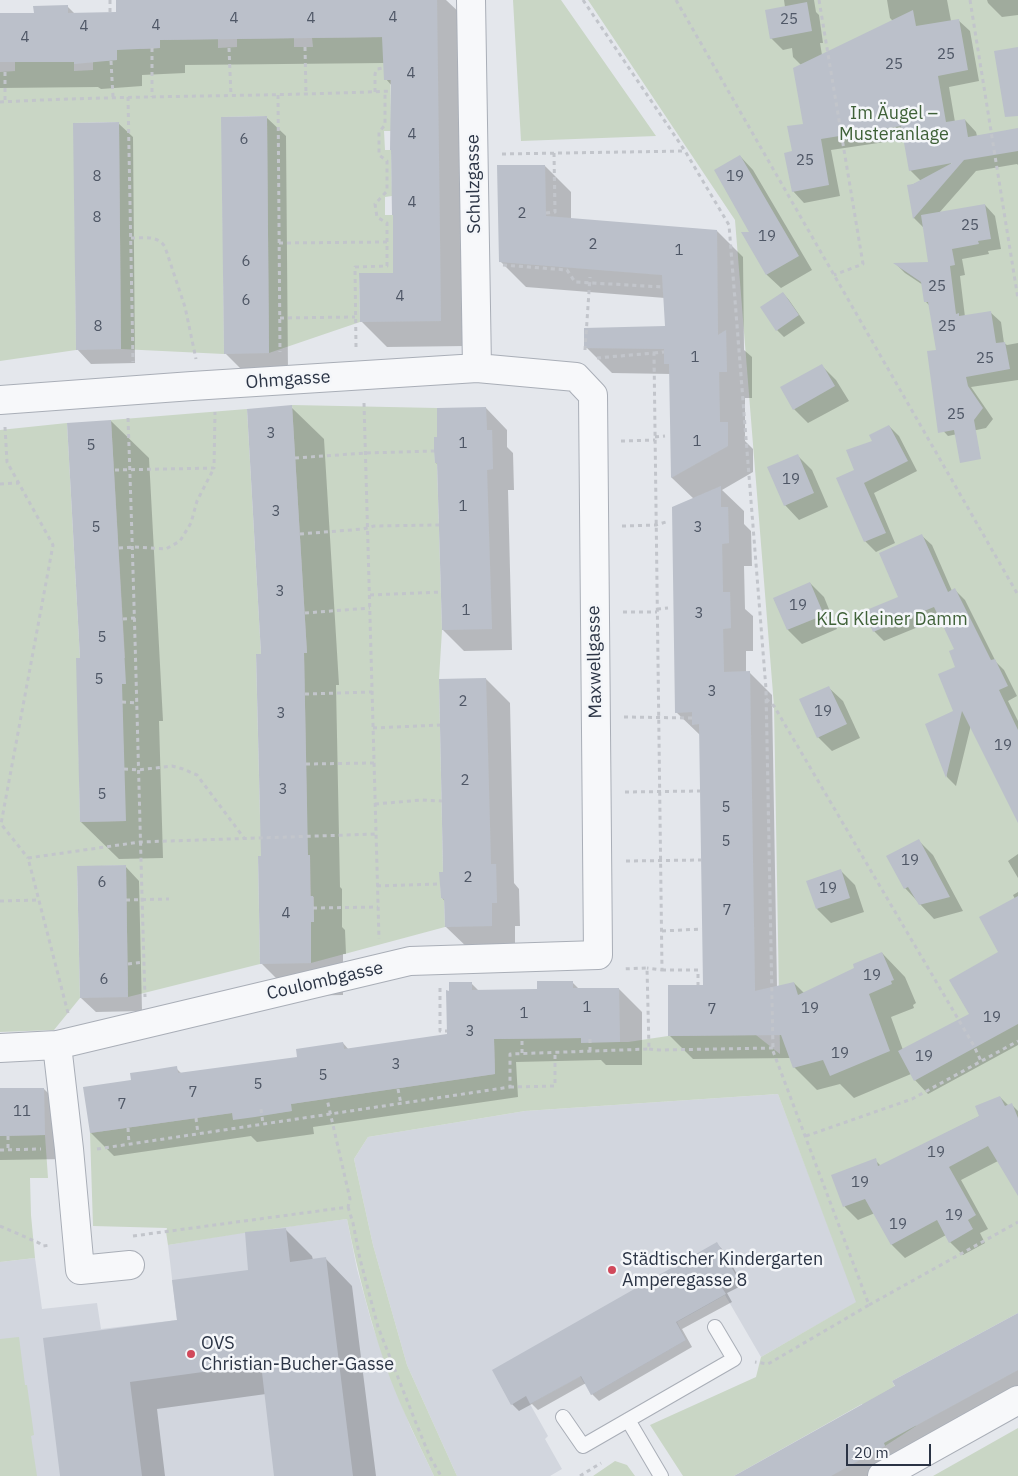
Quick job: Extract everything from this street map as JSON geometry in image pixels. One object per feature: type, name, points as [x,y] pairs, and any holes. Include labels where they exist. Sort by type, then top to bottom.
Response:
[{"type":"street","name":"Schulzgasse","points":[[472,0],[477,368]]},
{"type":"street","name":"Ohmgasse","points":[[2,400],[477,368],[580,368]]},
{"type":"street","name":"Maxwellgasse","points":[[580,368],[592,395],[598,955]]},
{"type":"street","name":"Coulombgasse","points":[[0,1048],[66,1043],[410,961],[598,955]]},
{"type":"street","points":[[66,1043],[69,1151],[80,1270],[130,1265]]},
{"type":"street","points":[[882,1476],[1018,1400]]},
{"type":"lane","points":[[563,1418],[583,1446],[734,1359],[715,1327]]},
{"type":"lane","points":[[628,1420],[661,1476]]},
{"type":"path","points":[[110,0],[110,12]]},
{"type":"path","points":[[583,0],[685,151],[729,225],[766,699],[773,1051],[870,1305]]},
{"type":"path","points":[[676,0],[1018,595]]},
{"type":"path","points":[[819,0],[863,264],[834,275]]},
{"type":"path","points":[[970,0],[1018,299]]},
{"type":"path","points":[[305,47],[306,94]]},
{"type":"path","points":[[152,48],[152,96]]},
{"type":"path","points":[[229,48],[231,96]]},
{"type":"path","points":[[111,61],[113,97]]},
{"type":"path","points":[[376,92],[375,74],[377,68],[384,68]]},
{"type":"path","points":[[5,72],[5,102]]},
{"type":"path","points":[[0,102],[113,97],[278,95],[391,91]]},
{"type":"path","points":[[380,968],[366,452],[355,317],[355,267],[387,266],[386,223],[377,217],[375,204],[387,190],[388,162],[379,155],[379,132],[385,124],[385,92]]},
{"type":"path","points":[[278,95],[280,380]]},
{"type":"path","points":[[128,97],[131,238],[130,390],[128,406],[146,1024]]},
{"type":"path","points":[[474,155],[685,151]]},
{"type":"path","points":[[546,212],[555,212],[554,153]]},
{"type":"path","points":[[119,548],[166,549],[180,541],[191,523],[197,501],[214,468],[207,385],[197,365],[185,307],[165,247],[162,242],[154,238],[131,238]]},
{"type":"path","points":[[279,243],[387,242]]},
{"type":"path","points":[[475,263],[567,270],[575,282],[590,284],[663,287]]},
{"type":"path","points":[[590,277],[580,368],[664,352]]},
{"type":"path","points":[[280,318],[355,317]]},
{"type":"path","points":[[654,353],[662,970]]},
{"type":"path","points":[[2,400],[7,462],[53,545],[1,825],[28,858],[39,900],[66,1043]]},
{"type":"path","points":[[655,437],[665,436]]},
{"type":"path","points":[[295,458],[366,452],[434,451]]},
{"type":"path","points":[[114,470],[214,468]]},
{"type":"path","points":[[0,484],[19,483]]},
{"type":"path","points":[[594,529],[656,525],[666,522]]},
{"type":"path","points":[[300,534],[368,527],[439,525]]},
{"type":"path","points":[[370,595],[441,592]]},
{"type":"path","points":[[305,612],[370,608]]},
{"type":"path","points":[[595,615],[668,608]]},
{"type":"path","points":[[123,619],[135,618]]},
{"type":"path","points":[[305,694],[372,692]]},
{"type":"path","points":[[766,699],[774,706],[974,1046],[981,1061]]},
{"type":"path","points":[[122,702],[137,702]]},
{"type":"path","points":[[596,717],[692,718]]},
{"type":"path","points":[[373,728],[440,725]]},
{"type":"path","points":[[306,764],[374,763]]},
{"type":"path","points":[[124,769],[138,770],[172,766],[197,775],[244,838]]},
{"type":"path","points":[[597,792],[700,792]]},
{"type":"path","points":[[375,804],[422,800],[442,801]]},
{"type":"path","points":[[28,858],[140,842],[376,834]]},
{"type":"path","points":[[598,861],[701,860]]},
{"type":"path","points":[[377,886],[440,884]]},
{"type":"path","points":[[126,900],[169,899]]},
{"type":"path","points":[[0,901],[39,900]]},
{"type":"path","points":[[314,908],[378,907]]},
{"type":"path","points":[[662,931],[702,929]]},
{"type":"path","points":[[598,955],[617,969],[698,970],[698,984]]},
{"type":"path","points":[[439,960],[440,1031],[447,1031]]},
{"type":"path","points":[[128,964],[144,962]]},
{"type":"path","points":[[647,968],[649,1049]]},
{"type":"path","points":[[522,1038],[522,1053]]},
{"type":"path","points":[[590,1038],[590,1051]]},
{"type":"path","points":[[806,1136],[912,1099],[1018,1041]]},
{"type":"path","points":[[510,1087],[510,1054],[649,1049],[774,1048]]},
{"type":"path","points":[[0,1150],[69,1151],[198,1134],[510,1087],[555,1086],[555,1052]]},
{"type":"path","points":[[398,1089],[401,1104]]},
{"type":"path","points":[[327,1099],[350,1199],[348,1207],[378,1327],[430,1457],[441,1476]]},
{"type":"path","points":[[261,1109],[263,1124]]},
{"type":"path","points":[[196,1118],[198,1134]]},
{"type":"path","points":[[128,1128],[129,1144]]},
{"type":"path","points":[[8,1136],[8,1150]]},
{"type":"path","points":[[126,1236],[348,1207]]},
{"type":"path","points":[[734,1359],[768,1364],[1018,1222]]},
{"type":"path","points":[[0,1226],[43,1246],[77,1242]]},
{"type":"shaded area","name":"Städtischer Kindergarten Amperegasse 8","points":[[778,1094],[857,1302],[761,1357],[725,1295],[677,1322],[686,1340],[591,1395],[580,1376],[530,1404],[548,1436],[545,1439],[562,1469],[550,1476],[457,1476],[407,1365],[373,1245],[354,1159],[368,1137],[525,1111]]},
{"type":"shaded area","name":"OVS Christian-Bucher-Gasse","points":[[347,1219],[357,1269],[372,1324],[411,1428],[434,1476],[0,1476],[0,1262],[35,1258],[42,1309],[97,1303],[101,1329],[177,1320],[168,1245],[245,1232]]},
{"type":"green space","points":[[513,0],[561,0],[656,136],[521,141]]},
{"type":"green space","points":[[588,0],[1018,0],[1018,1313],[892,1381],[916,1426],[885,1446],[862,1404],[734,1476],[683,1476],[650,1425],[756,1377],[761,1357],[856,1302],[778,1094],[525,1111],[368,1137],[354,1159],[373,1245],[407,1365],[457,1476],[434,1476],[400,1403],[383,1358],[366,1299],[347,1219],[168,1245],[167,1228],[93,1226],[90,1133],[232,1113],[270,1114],[291,1111],[291,1104],[495,1074],[494,1039],[590,1038],[596,1042],[628,1042],[668,1036],[756,1035],[780,1054],[774,706],[735,220]]},
{"type":"green space","points":[[390,37],[391,131],[384,131],[385,150],[391,150],[392,196],[385,197],[385,215],[393,215],[393,273],[359,274],[360,322],[269,353],[267,116],[222,117],[224,354],[121,349],[119,122],[74,123],[76,350],[0,361],[0,72],[15,71],[15,62],[74,62],[74,71],[93,70],[93,61],[117,60],[116,41],[142,49],[160,48],[160,40],[218,39],[218,48],[237,47],[237,39],[294,38],[294,47],[313,47],[312,38]]},
{"type":"green space","points":[[292,405],[437,408],[437,437],[434,437],[435,463],[437,463],[442,630],[439,679],[443,872],[440,872],[441,898],[444,899],[445,927],[311,963],[311,922],[314,922],[314,897],[311,896],[310,856],[258,857],[260,964],[128,997],[126,865],[77,867],[80,998],[54,1030],[0,1032],[0,430],[67,423],[80,658],[77,658],[80,822],[125,821],[121,658],[125,658],[111,420],[247,409],[261,654],[256,655],[260,816],[307,816],[304,653],[307,653]]},
{"type":"green space","points":[[45,1135],[48,1178],[30,1178],[35,1258],[0,1262],[0,1136]]},
{"type":"green space","points":[[19,1337],[34,1435],[31,1436],[37,1476],[0,1476],[0,1339]]},
{"type":"green space","points":[[1018,1428],[1018,1476],[933,1476]]},
{"type":"green space","points":[[615,1461],[627,1465],[635,1476],[593,1476]]},
{"type":"building","points":[[116,0],[437,0],[441,321],[360,322],[359,273],[393,273],[390,150],[391,80],[384,80],[382,37],[160,40],[160,48],[117,50],[117,60],[74,64],[74,62],[0,62],[0,13],[34,13],[33,6],[68,5],[68,13],[116,12]]},
{"type":"building","points":[[807,2],[812,31],[770,39],[765,10]]},
{"type":"building","points":[[913,10],[916,26],[959,19],[968,70],[938,76],[946,122],[965,119],[968,137],[1018,128],[1018,151],[964,160],[913,219],[907,185],[913,184],[952,163],[909,171],[901,126],[821,139],[829,185],[792,192],[784,153],[792,151],[787,126],[803,124],[793,68]]},
{"type":"building","points":[[1018,47],[1018,116],[1005,117],[994,51]]},
{"type":"building","points":[[267,116],[269,353],[224,354],[221,117]]},
{"type":"building","points":[[119,122],[121,349],[76,350],[73,123]]},
{"type":"building","points":[[740,155],[799,256],[766,275],[741,232],[749,232],[714,170]]},
{"type":"building","points":[[497,165],[545,165],[546,216],[717,230],[718,335],[726,330],[727,372],[719,372],[720,422],[728,422],[728,446],[671,478],[669,364],[664,364],[664,349],[584,348],[584,328],[665,326],[662,275],[499,262]]},
{"type":"building","points":[[985,204],[991,239],[978,241],[979,244],[952,249],[955,265],[950,266],[956,314],[959,313],[959,316],[991,311],[996,343],[1005,342],[1010,369],[966,377],[968,386],[983,408],[974,420],[981,459],[960,463],[954,430],[938,433],[927,351],[936,350],[928,302],[924,302],[921,282],[893,263],[928,262],[921,215]]},
{"type":"building","points":[[783,292],[799,315],[776,331],[760,307]]},
{"type":"building","points":[[822,364],[835,386],[793,410],[780,387]]},
{"type":"building","points":[[292,405],[307,653],[304,653],[308,855],[310,855],[310,896],[313,896],[314,922],[311,922],[311,963],[260,964],[258,856],[261,856],[256,654],[261,654],[247,409]]},
{"type":"building","points":[[486,407],[487,430],[492,430],[493,469],[487,470],[492,629],[442,630],[437,463],[435,463],[434,451],[434,437],[437,437],[437,408]]},
{"type":"building","points":[[111,420],[126,684],[122,684],[126,821],[80,822],[76,658],[80,658],[67,423]]},
{"type":"building","points":[[889,425],[908,461],[864,483],[886,533],[864,542],[836,478],[854,470],[846,450],[872,441],[869,435]]},
{"type":"building","points":[[798,454],[814,493],[784,506],[767,467]]},
{"type":"building","points":[[721,486],[721,507],[728,507],[729,543],[722,544],[723,592],[730,592],[731,628],[723,629],[724,672],[750,671],[755,991],[794,982],[798,995],[854,968],[853,964],[882,952],[894,980],[891,981],[892,984],[869,994],[890,1051],[830,1076],[823,1060],[793,1068],[781,1035],[668,1036],[668,985],[703,985],[699,724],[692,725],[692,712],[675,713],[672,507]]},
{"type":"building","points":[[922,534],[948,592],[955,588],[991,660],[995,659],[1008,686],[999,690],[1018,730],[1018,823],[962,711],[946,778],[925,724],[953,711],[938,674],[955,667],[949,651],[954,649],[934,607],[873,632],[864,611],[898,597],[879,553]]},
{"type":"building","points":[[810,582],[824,615],[787,630],[773,598]]},
{"type":"building","points":[[486,678],[491,864],[496,864],[497,903],[492,903],[492,926],[445,927],[444,899],[441,898],[439,872],[443,872],[439,679]]},
{"type":"building","points":[[829,686],[847,724],[817,738],[799,699]]},
{"type":"building","points":[[919,839],[950,897],[919,905],[908,887],[904,889],[886,856]]},
{"type":"building","points":[[126,865],[128,997],[80,998],[77,866]]},
{"type":"building","points":[[841,869],[850,898],[816,909],[806,881]]},
{"type":"building","points":[[1018,896],[1018,1024],[914,1081],[898,1051],[969,1014],[949,980],[998,952],[979,917]]},
{"type":"building","points":[[537,981],[573,981],[573,988],[619,988],[620,1042],[581,1043],[581,1038],[494,1039],[495,1074],[291,1104],[292,1111],[255,1117],[233,1120],[232,1113],[90,1133],[83,1087],[131,1080],[130,1073],[177,1066],[178,1073],[297,1057],[296,1049],[343,1042],[344,1049],[447,1034],[446,990],[449,991],[449,982],[472,982],[472,990],[537,989]]},
{"type":"building","points":[[0,1088],[44,1088],[45,1135],[0,1136]]},
{"type":"building","points":[[1000,1096],[1005,1106],[1012,1103],[1018,1118],[1018,1196],[988,1146],[949,1167],[976,1215],[968,1220],[973,1229],[949,1243],[937,1220],[891,1245],[865,1199],[843,1207],[831,1175],[876,1158],[878,1166],[979,1116],[975,1106]]},
{"type":"building","points":[[286,1228],[290,1262],[326,1257],[353,1476],[274,1476],[261,1364],[130,1382],[142,1476],[60,1476],[43,1338],[177,1320],[172,1280],[248,1270],[245,1232]]},
{"type":"building","points":[[717,1242],[737,1277],[721,1286],[726,1294],[676,1322],[686,1340],[591,1395],[581,1376],[530,1404],[526,1396],[511,1405],[492,1370]]},
{"type":"building","points":[[1018,1313],[1018,1370],[884,1443],[885,1446],[831,1476],[734,1476],[895,1386],[892,1381]]},
{"type":"place","name":"Städtischer Kindergarten Amperegasse 8","points":[[612,1270]]},
{"type":"place","name":"OVS Christian-Bucher-Gasse","points":[[191,1354]]},
{"type":"park label","name":"Im Äugel – Musteranlage","points":[[894,124]]},
{"type":"park label","name":"KLG Kleiner Damm","points":[[892,620]]}]
